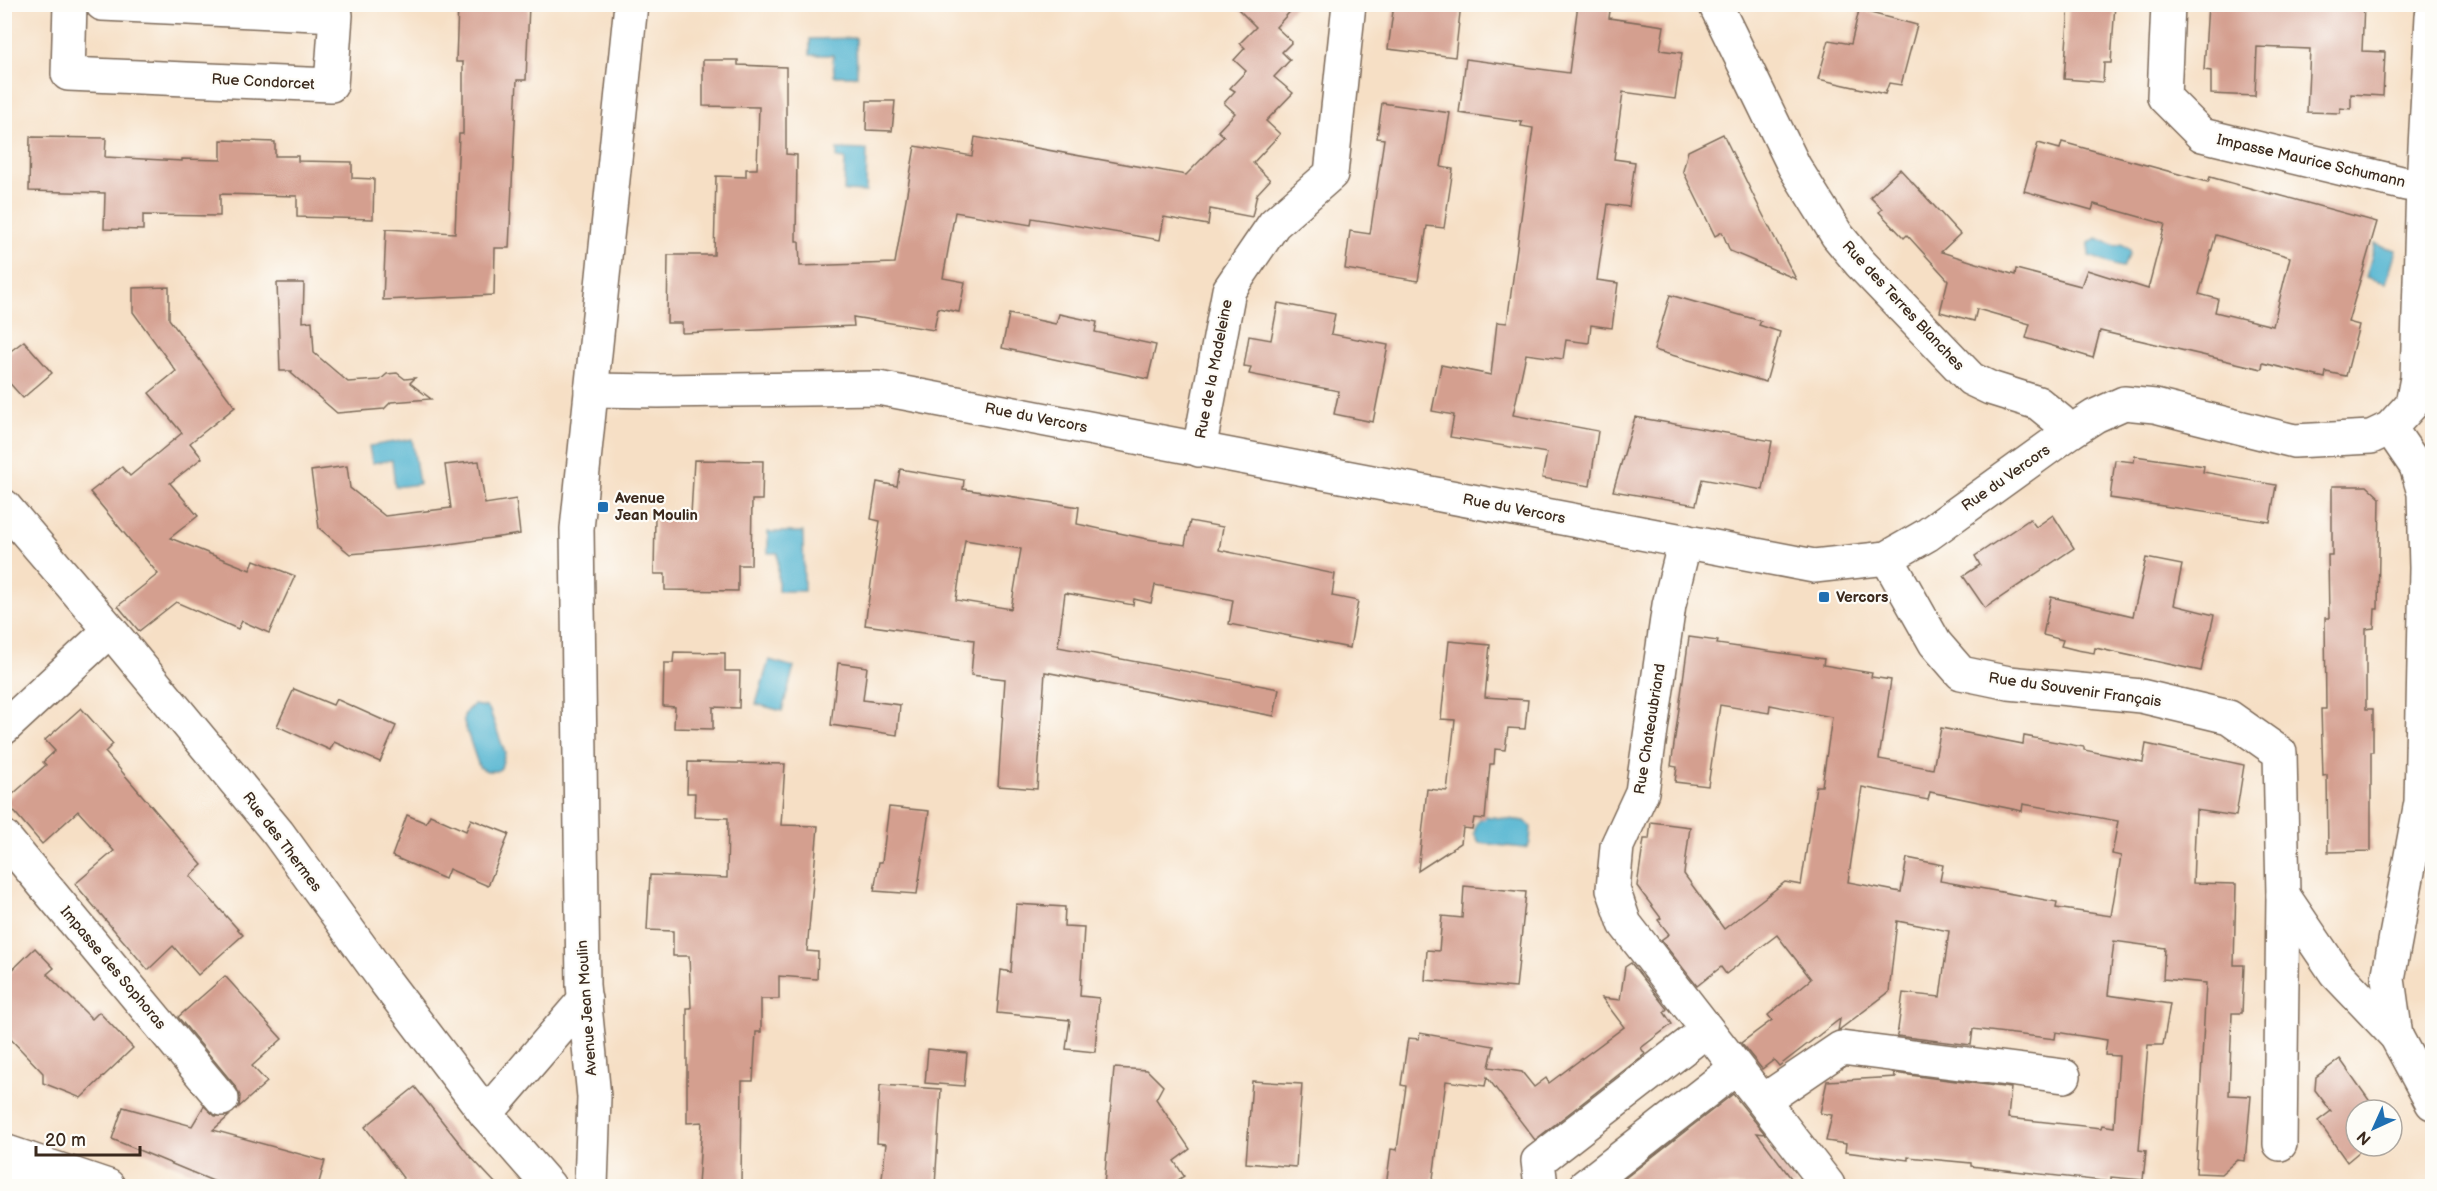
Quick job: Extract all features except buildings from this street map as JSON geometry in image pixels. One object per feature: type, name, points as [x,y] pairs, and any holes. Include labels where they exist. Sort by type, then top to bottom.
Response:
[{"type":"street","name":"Rue Condorcet","points":[[70,4],[68,74],[331,85],[336,15],[102,4]]},
{"type":"street","name":"Avenue Jean Moulin","points":[[591,1186],[594,1097],[582,951],[577,529],[631,4]]},
{"type":"street","name":"Rue de la Madeleine","points":[[1199,450],[1229,290],[1274,224],[1331,174],[1349,4]]},
{"type":"street","name":"Rue des Terres Blanches","points":[[1715,4],[1794,166],[1837,235],[1860,263],[1971,379],[1990,388],[2038,403],[2070,432]]},
{"type":"street","name":"Impasse Maurice Schumann","points":[[2168,4],[2164,97],[2202,135],[2406,184],[2423,185]]},
{"type":"street","points":[[2396,1036],[2388,979],[2421,802],[2428,739],[2424,493],[2416,466],[2390,428],[2412,404],[2417,378],[2423,185],[2432,31]]},
{"type":"street","name":"Rue du Vercors","points":[[591,390],[878,387],[1814,566],[1887,558],[1927,535],[2070,432],[2095,417],[2124,404],[2155,406],[2294,441],[2371,437],[2390,428]]},
{"type":"street","name":"Rue des Thermes","points":[[4,506],[278,833],[385,981],[486,1114],[549,1186]]},
{"type":"street","name":"Rue Chateaubriand","points":[[1685,541],[1669,605],[1642,792],[1617,846],[1613,889],[1625,924],[1828,1185]]},
{"type":"street","name":"Rue du Souvenir Français","points":[[1887,558],[1935,643],[1961,673],[2009,684],[2141,696],[2229,717],[2280,753],[2283,895],[2280,1144]]},
{"type":"street","points":[[4,728],[110,630]]},
{"type":"street","name":"Impasse des Sophoras","points":[[4,837],[222,1099]]},
{"type":"street","points":[[2283,895],[2335,972],[2396,1036],[2433,1103]]},
{"type":"street","points":[[486,1114],[585,999]]},
{"type":"street","points":[[1541,1186],[1538,1161],[1707,1030]]},
{"type":"street","points":[[1763,1101],[1841,1048],[2064,1076]]},
{"type":"street","points":[[1585,1186],[1736,1068]]},
{"type":"street","points":[[18,1166],[108,1186]]},
{"type":"water","points":[[856,38],[857,76],[834,76],[833,55],[810,55],[810,39]]},
{"type":"water","points":[[837,149],[867,150],[866,192],[844,191],[845,159],[837,158]]},
{"type":"water","points":[[2097,238],[2115,246],[2122,244],[2130,250],[2123,267],[2089,256],[2089,243]]},
{"type":"water","points":[[2375,244],[2396,250],[2386,283],[2366,277]]},
{"type":"water","points":[[412,439],[419,484],[395,487],[392,460],[372,463],[369,446]]},
{"type":"water","points":[[768,532],[803,532],[804,591],[778,591],[778,553],[768,553]]},
{"type":"water","points":[[769,660],[794,667],[782,711],[756,704]]},
{"type":"water","points":[[474,705],[486,707],[490,711],[505,753],[501,768],[497,771],[487,771],[479,767],[464,723],[466,712]]},
{"type":"water","points":[[1484,816],[1525,821],[1531,827],[1528,847],[1479,843],[1474,834],[1476,824]]},
{"type":"place","name":"Avenue Jean Moulin","points":[[603,507]]},
{"type":"place","name":"Vercors","points":[[1824,597]]}]
